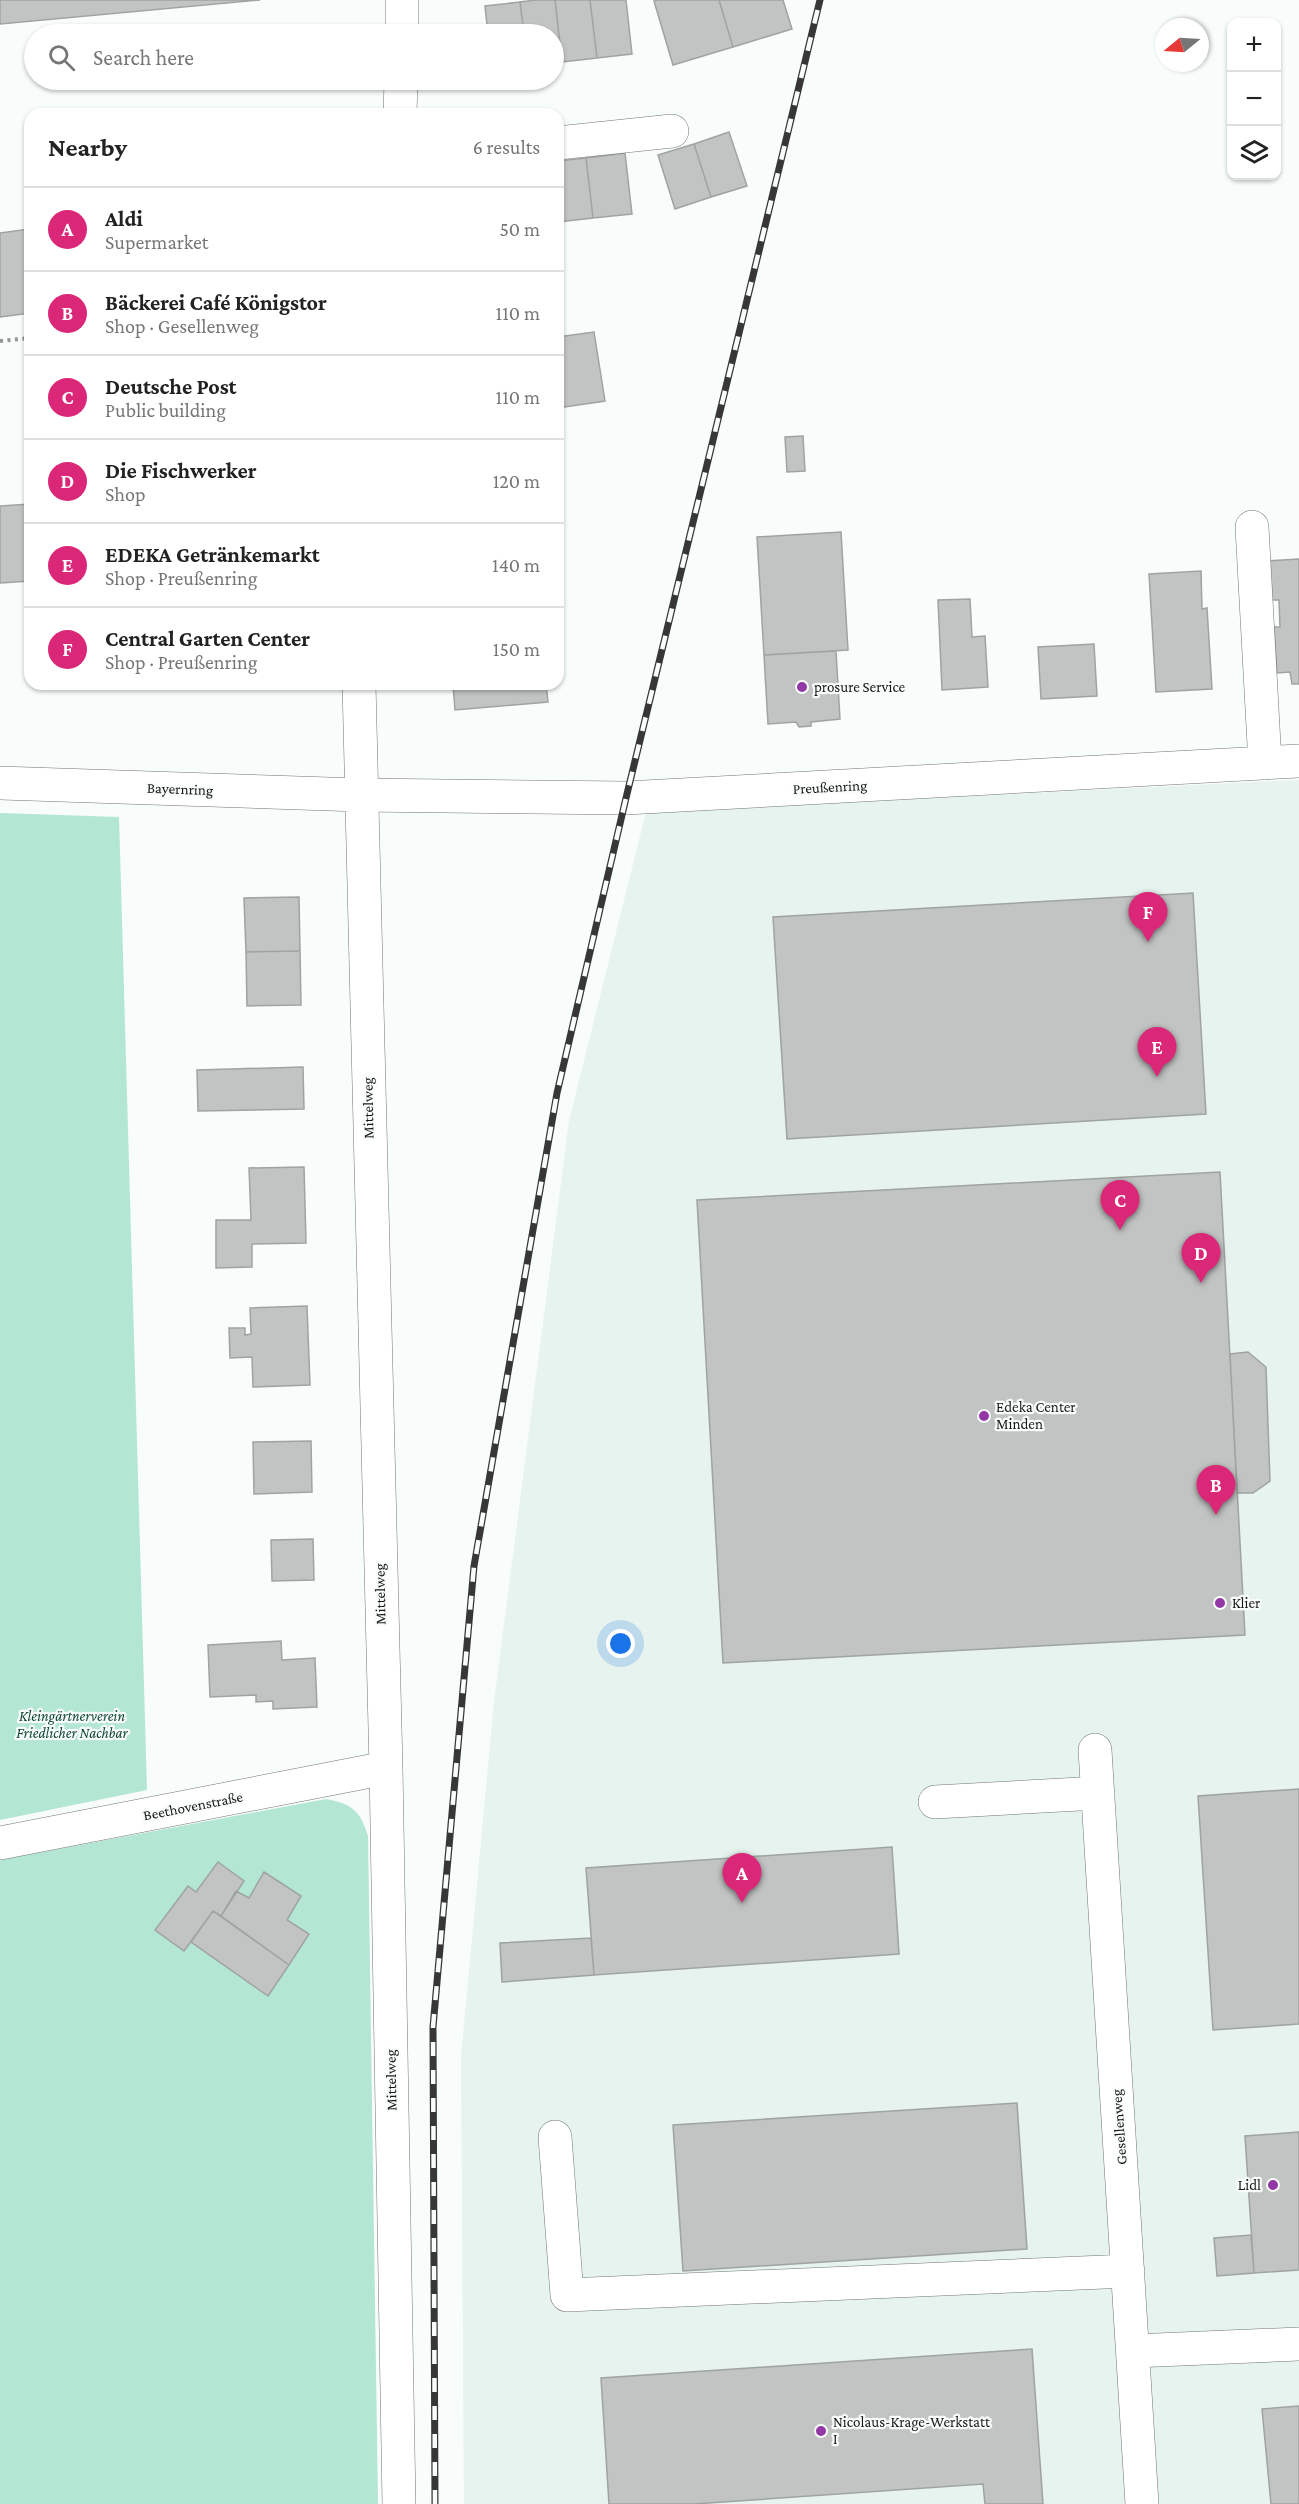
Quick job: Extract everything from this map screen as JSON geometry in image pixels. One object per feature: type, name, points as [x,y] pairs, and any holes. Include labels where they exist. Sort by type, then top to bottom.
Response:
[{"type":"street","points":[[402,0],[402,24]]},
{"type":"street","points":[[400,108],[401,90]]},
{"type":"street","points":[[564,142],[672,131]]},
{"type":"street","points":[[1252,527],[1265,763]]},
{"type":"street","name":"Mittelweg","points":[[359,690],[386,1768],[399,2504]]},
{"type":"street","name":"Preußenring","points":[[360,795],[626,798],[1299,761]]},
{"type":"street","name":"Bayernring","points":[[0,783],[360,795]]},
{"type":"street","name":"Gesellenweg","points":[[1095,1750],[1142,2504]]},
{"type":"street","name":"Beethovenstraße","points":[[0,1843],[386,1768]]},
{"type":"street","points":[[935,1802],[1098,1793]]},
{"type":"street","points":[[555,2137],[567,2295],[1128,2271]]},
{"type":"street","points":[[1133,2351],[1299,2344]]},
{"type":"path","points":[[0,341],[24,339]]},
{"type":"shaded area","points":[[1299,780],[1299,2504],[464,2504],[461,2057],[494,1702],[569,1121],[646,812]]},
{"type":"green space","name":"Kleingärtnerverein Friedlicher Nachbar","points":[[0,813],[119,817],[147,1790],[0,1820]]},
{"type":"green space","points":[[326,1799],[342,1803],[354,1810],[362,1820],[368,1836],[378,2504],[0,2504],[0,1860]]},
{"type":"building","points":[[0,0],[260,0],[0,24]]},
{"type":"building","points":[[555,0],[558,24],[523,24],[520,2]]},
{"type":"building","points":[[555,0],[590,0],[597,58],[564,62],[564,24],[558,24]]},
{"type":"building","points":[[590,0],[626,0],[632,54],[597,58]]},
{"type":"building","points":[[719,0],[733,47],[673,65],[654,1]]},
{"type":"building","points":[[719,0],[783,0],[792,29],[733,47]]},
{"type":"building","points":[[520,2],[523,24],[487,24],[485,6]]},
{"type":"building","points":[[729,132],[747,186],[711,197],[694,144]]},
{"type":"building","points":[[694,144],[711,197],[675,209],[658,155]]},
{"type":"building","points":[[625,153],[632,214],[593,218],[586,158]]},
{"type":"building","points":[[586,158],[593,218],[564,221],[564,160]]},
{"type":"building","points":[[24,230],[24,314],[0,317],[0,233]]},
{"type":"building","points":[[594,332],[605,401],[564,407],[564,336]]},
{"type":"building","points":[[803,436],[805,471],[787,472],[785,437]]},
{"type":"building","points":[[24,504],[24,581],[0,583],[0,506]]},
{"type":"building","points":[[841,532],[848,650],[764,655],[757,537]]},
{"type":"building","points":[[1299,559],[1299,684],[1292,684],[1290,672],[1277,673],[1274,627],[1280,627],[1279,600],[1271,600],[1268,561]]},
{"type":"building","points":[[1201,571],[1202,609],[1207,608],[1212,689],[1156,692],[1149,574]]},
{"type":"building","points":[[970,599],[972,637],[985,636],[988,687],[942,690],[938,600]]},
{"type":"building","points":[[1094,644],[1097,696],[1041,699],[1038,647]]},
{"type":"building","name":"prosure Service","points":[[836,651],[840,719],[811,722],[811,726],[799,727],[796,722],[768,724],[764,655]]},
{"type":"building","points":[[453,690],[547,690],[548,702],[455,710]]},
{"type":"building","points":[[1193,893],[1206,1114],[787,1139],[773,917]]},
{"type":"building","points":[[299,897],[300,951],[246,952],[244,898]]},
{"type":"building","points":[[300,951],[301,1005],[247,1006],[246,952]]},
{"type":"building","points":[[303,1067],[304,1109],[198,1111],[197,1070]]},
{"type":"building","points":[[304,1167],[306,1243],[252,1244],[252,1267],[216,1268],[216,1220],[251,1220],[249,1168]]},
{"type":"building","points":[[1220,1172],[1245,1635],[723,1663],[697,1200]]},
{"type":"building","points":[[307,1306],[310,1385],[253,1387],[252,1357],[230,1358],[229,1328],[245,1328],[245,1335],[251,1334],[250,1308]]},
{"type":"building","points":[[1248,1352],[1266,1367],[1270,1481],[1253,1493],[1237,1493],[1230,1354]]},
{"type":"building","points":[[311,1441],[312,1492],[254,1494],[253,1442]]},
{"type":"building","points":[[313,1539],[314,1580],[272,1581],[271,1540]]},
{"type":"building","points":[[281,1641],[282,1660],[315,1658],[317,1707],[273,1709],[273,1701],[256,1702],[256,1695],[210,1697],[208,1645]]},
{"type":"building","points":[[1299,1789],[1299,2024],[1213,2030],[1198,1796]]},
{"type":"building","points":[[892,1847],[899,1954],[594,1975],[586,1868]]},
{"type":"building","points":[[218,1862],[244,1881],[221,1916],[213,1911],[184,1951],[155,1930],[188,1886],[196,1892]]},
{"type":"building","points":[[264,1872],[301,1896],[287,1920],[309,1934],[289,1965],[221,1916],[236,1891],[249,1898]]},
{"type":"building","points":[[213,1911],[289,1965],[268,1996],[191,1942]]},
{"type":"building","points":[[591,1938],[594,1975],[502,1982],[500,1943]]},
{"type":"building","points":[[1017,2103],[1027,2249],[683,2271],[673,2125]]},
{"type":"building","name":"Lidl","points":[[1299,2132],[1299,2270],[1254,2273],[1245,2136]]},
{"type":"building","points":[[1251,2235],[1254,2273],[1217,2276],[1214,2238]]},
{"type":"building","name":"Nicolaus-Krage-Werkstatt I","points":[[1032,2349],[1043,2504],[985,2504],[983,2484],[694,2504],[609,2504],[601,2378]]},
{"type":"building","points":[[1299,2406],[1299,2504],[1271,2504],[1262,2409]]},
{"type":"railway","points":[[435,2504],[433,2027],[474,1566],[557,1093],[626,798],[820,0]]},
{"type":"place","name":"prosure Service","points":[[802,687]]},
{"type":"place","name":"Central Garten Center","points":[[1148,942]]},
{"type":"place","name":"EDEKA Getränkemarkt","points":[[1157,1077]]},
{"type":"place","name":"Deutsche Post","points":[[1120,1230]]},
{"type":"place","name":"Die Fischwerker","points":[[1201,1283]]},
{"type":"place","name":"Edeka Center Minden","points":[[984,1416]]},
{"type":"place","name":"Bäckerei Café Königstor","points":[[1216,1515]]},
{"type":"place","name":"Klier","points":[[1220,1603]]},
{"type":"place","name":"Aldi","points":[[742,1903]]},
{"type":"place","name":"Lidl","points":[[1273,2185]]},
{"type":"place","name":"Nicolaus-Krage-Werkstatt I","points":[[821,2431]]}]
